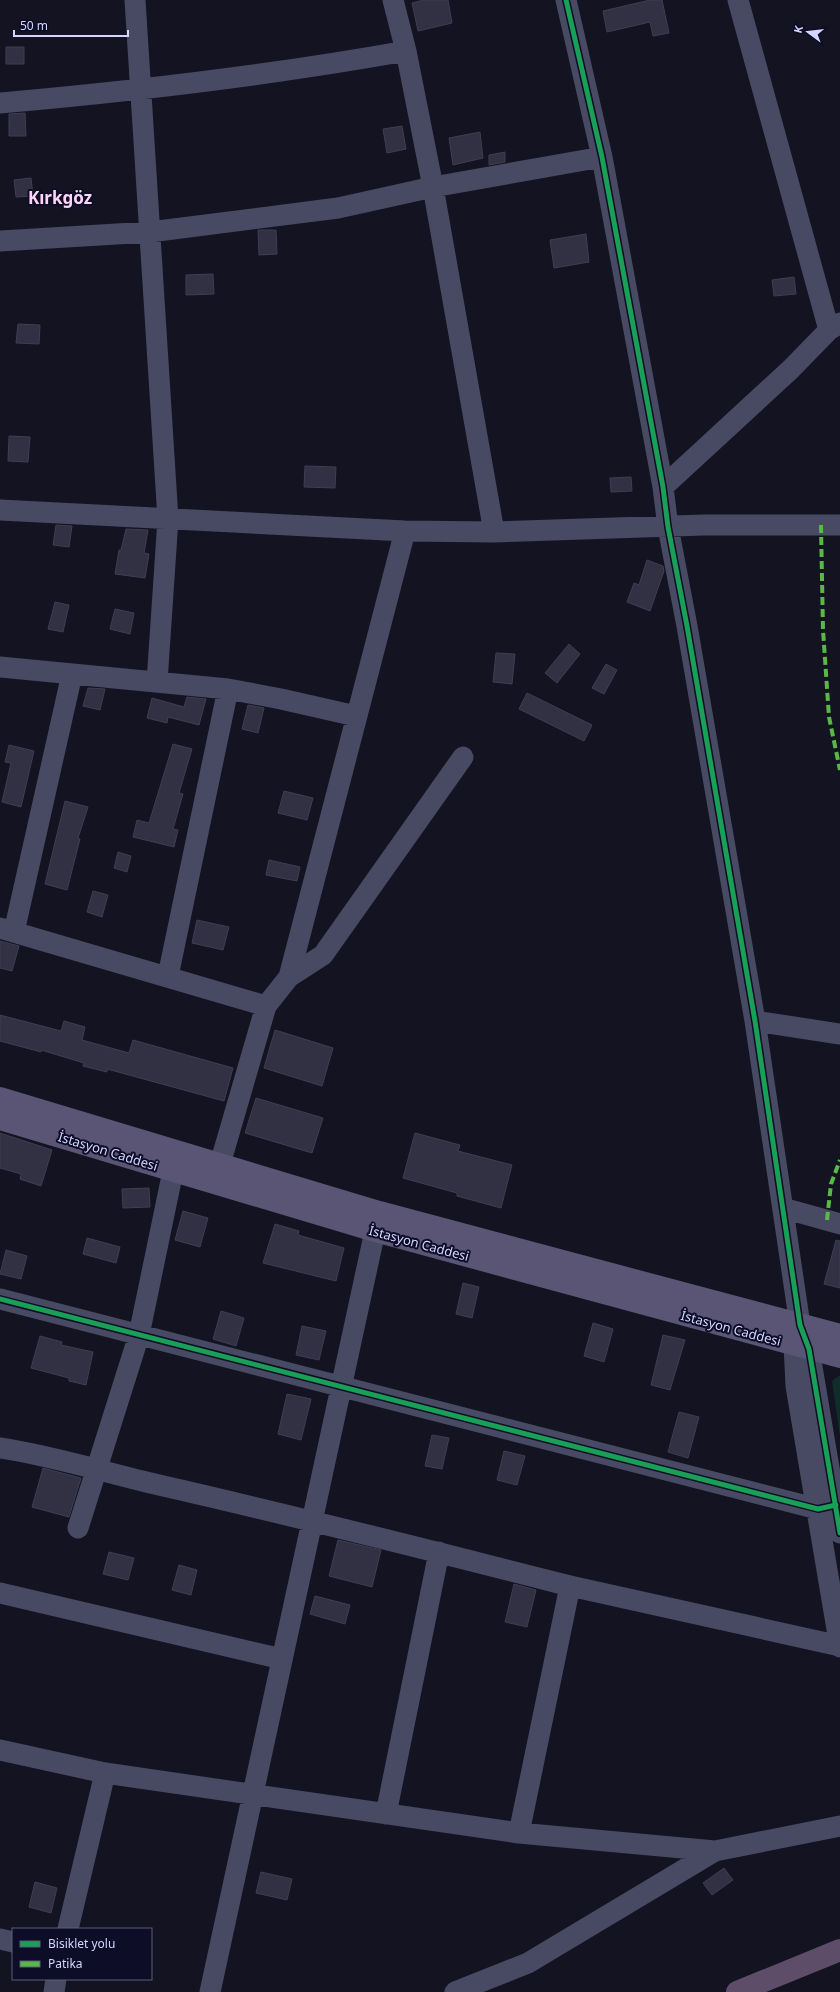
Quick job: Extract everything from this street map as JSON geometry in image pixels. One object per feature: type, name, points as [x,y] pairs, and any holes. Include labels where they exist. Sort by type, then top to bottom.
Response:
[{"type":"highway","points":[[738,1992],[840,1950]]},
{"type":"main road","points":[[0,1098],[379,1212],[840,1335]]},
{"type":"main road","name":"İstasyon Caddesi","points":[[0,1119],[375,1231],[840,1357]]},
{"type":"street","points":[[135,0],[168,519],[157,682]]},
{"type":"street","points":[[393,0],[406,51],[433,187],[494,532]]},
{"type":"street","points":[[0,1448],[33,1453],[96,1471],[312,1520],[570,1586],[840,1646],[827,1507],[796,1386],[802,1347],[800,1325],[754,1021],[688,634],[668,527],[663,487],[602,157],[566,0]]},
{"type":"street","points":[[663,487],[791,369],[835,326],[738,0]]},
{"type":"street","points":[[0,103],[140,90],[313,68],[406,51]]},
{"type":"street","points":[[0,241],[150,232],[338,208],[433,187],[602,157]]},
{"type":"street","points":[[0,510],[405,531],[494,532],[668,527],[840,525]]},
{"type":"street","points":[[289,977],[405,531]]},
{"type":"street","points":[[0,667],[228,690],[281,699],[356,716]]},
{"type":"street","points":[[72,674],[7,930],[266,1006]]},
{"type":"street","points":[[168,976],[228,690]]},
{"type":"street","points":[[220,1164],[266,1006],[289,977],[323,955],[463,757]]},
{"type":"street","points":[[754,1021],[840,1034]]},
{"type":"street","points":[[78,1528],[139,1335],[173,1171]]},
{"type":"street","points":[[783,1208],[840,1224]]},
{"type":"street","points":[[210,1992],[375,1231]]},
{"type":"street","points":[[0,1299],[342,1388],[827,1507],[840,1532]]},
{"type":"street","points":[[386,1814],[439,1552]]},
{"type":"street","points":[[518,1833],[570,1586]]},
{"type":"street","points":[[0,1592],[282,1659]]},
{"type":"street","points":[[0,1750],[105,1773],[518,1833],[715,1851],[840,1826]]},
{"type":"street","points":[[68,1928],[105,1773]]},
{"type":"street","points":[[455,1992],[528,1963],[715,1851]]},
{"type":"street","points":[[0,1939],[12,1942]]},
{"type":"street","points":[[54,1992],[56,1980]]},
{"type":"green space","points":[[840,1375],[840,1437],[832,1381]]},
{"type":"building","points":[[424,0],[448,0],[452,23],[418,31],[412,3]]},
{"type":"building","points":[[650,0],[662,0],[669,33],[653,36],[650,22],[607,32],[603,11]]},
{"type":"building","points":[[6,47],[24,47],[24,64],[6,64]]},
{"type":"building","points":[[25,113],[26,136],[9,136],[9,114]]},
{"type":"building","points":[[402,126],[406,149],[387,153],[383,129]]},
{"type":"building","points":[[480,132],[483,158],[453,165],[449,138]]},
{"type":"building","points":[[505,152],[505,162],[489,165],[489,155]]},
{"type":"building","points":[[31,178],[33,196],[16,197],[14,180]]},
{"type":"building","points":[[258,230],[276,230],[277,254],[259,255]]},
{"type":"building","points":[[586,234],[589,262],[554,268],[550,240]]},
{"type":"building","points":[[213,274],[214,294],[186,295],[186,275]]},
{"type":"building","points":[[794,277],[796,294],[774,296],[772,280]]},
{"type":"building","points":[[18,324],[40,325],[39,344],[16,343]]},
{"type":"building","points":[[9,436],[30,437],[28,462],[8,461]]},
{"type":"building","points":[[305,466],[336,467],[335,488],[304,487]]},
{"type":"building","points":[[631,477],[632,491],[611,492],[610,478]]},
{"type":"building","points":[[56,525],[72,526],[69,547],[53,545]]},
{"type":"building","points":[[126,529],[148,530],[144,553],[149,554],[145,578],[115,574],[119,550],[121,550]]},
{"type":"building","points":[[647,560],[663,566],[664,571],[650,611],[627,602],[634,583],[639,585]]},
{"type":"building","points":[[55,602],[69,605],[63,632],[48,629]]},
{"type":"building","points":[[115,609],[134,613],[130,634],[110,629]]},
{"type":"building","points":[[569,644],[580,654],[557,683],[545,673]]},
{"type":"building","points":[[496,653],[515,654],[512,684],[493,682]]},
{"type":"building","points":[[606,664],[617,670],[604,694],[592,688]]},
{"type":"building","points":[[88,688],[105,689],[100,710],[83,706]]},
{"type":"building","points":[[527,693],[592,725],[584,741],[519,709]]},
{"type":"building","points":[[187,697],[206,699],[199,725],[168,717],[167,723],[147,718],[152,698],[184,707]]},
{"type":"building","points":[[248,705],[264,708],[258,733],[242,729]]},
{"type":"building","points":[[173,744],[192,749],[179,793],[183,794],[173,829],[178,830],[174,847],[133,837],[137,820],[149,823]]},
{"type":"building","points":[[9,745],[34,751],[21,807],[2,802],[11,763],[5,762]]},
{"type":"building","points":[[284,791],[313,798],[307,820],[278,813]]},
{"type":"building","points":[[65,801],[88,807],[78,838],[80,839],[67,890],[45,884]]},
{"type":"building","points":[[118,852],[131,856],[127,872],[114,868]]},
{"type":"building","points":[[269,860],[300,867],[297,881],[266,875]]},
{"type":"building","points":[[93,891],[108,895],[102,917],[87,912]]},
{"type":"building","points":[[197,920],[229,927],[223,950],[192,943]]},
{"type":"building","points":[[0,941],[19,946],[12,971],[0,968]]},
{"type":"building","points":[[0,1015],[61,1031],[64,1021],[85,1027],[82,1040],[129,1053],[133,1040],[233,1068],[224,1101],[107,1069],[107,1072],[83,1066],[84,1063],[41,1050],[41,1052],[0,1041]]},
{"type":"building","points":[[275,1030],[333,1048],[322,1086],[264,1068]]},
{"type":"building","points":[[256,1098],[323,1118],[312,1153],[245,1133]]},
{"type":"building","points":[[0,1133],[52,1150],[41,1186],[20,1179],[21,1174],[0,1168]]},
{"type":"building","points":[[415,1133],[460,1145],[458,1151],[512,1165],[501,1208],[457,1196],[457,1193],[403,1178]]},
{"type":"building","points":[[149,1188],[150,1207],[123,1208],[122,1189]]},
{"type":"building","points":[[183,1211],[208,1218],[200,1247],[175,1240]]},
{"type":"building","points":[[275,1224],[299,1231],[298,1235],[344,1248],[336,1281],[263,1263]]},
{"type":"building","points":[[87,1238],[120,1247],[116,1263],[83,1254]]},
{"type":"building","points":[[836,1240],[840,1241],[840,1288],[824,1284]]},
{"type":"building","points":[[6,1250],[27,1256],[21,1279],[0,1274]]},
{"type":"building","points":[[463,1283],[479,1287],[472,1318],[456,1314]]},
{"type":"building","points":[[221,1311],[244,1318],[236,1346],[213,1339]]},
{"type":"building","points":[[593,1323],[613,1329],[604,1362],[584,1356]]},
{"type":"building","points":[[302,1326],[326,1331],[319,1360],[296,1355]]},
{"type":"building","points":[[663,1335],[685,1340],[670,1390],[651,1385]]},
{"type":"building","points":[[40,1336],[62,1342],[61,1345],[93,1352],[86,1385],[69,1381],[69,1378],[31,1368]]},
{"type":"building","points":[[287,1394],[311,1399],[301,1440],[278,1434]]},
{"type":"building","points":[[679,1412],[699,1417],[688,1458],[668,1452]]},
{"type":"building","points":[[432,1435],[449,1438],[442,1469],[425,1466]]},
{"type":"building","points":[[504,1451],[525,1456],[517,1485],[497,1480]]},
{"type":"building","points":[[43,1468],[81,1478],[69,1517],[32,1507]]},
{"type":"building","points":[[338,1540],[381,1550],[372,1587],[329,1576]]},
{"type":"building","points":[[109,1552],[134,1558],[128,1580],[103,1574]]},
{"type":"building","points":[[179,1565],[197,1570],[191,1595],[172,1590]]},
{"type":"building","points":[[514,1584],[536,1590],[527,1627],[505,1622]]},
{"type":"building","points":[[315,1596],[350,1605],[345,1624],[310,1614]]},
{"type":"building","points":[[724,1868],[733,1880],[712,1895],[703,1883]]},
{"type":"building","points":[[261,1872],[292,1879],[287,1900],[256,1893]]},
{"type":"building","points":[[35,1882],[57,1888],[51,1913],[29,1907]]},
{"type":"marked path","points":[[821,525],[823,630],[829,717],[840,770]]},
{"type":"marked path","points":[[827,1220],[831,1184],[840,1160]]},
{"type":"cycle path","points":[[566,0],[602,157],[663,487],[668,527],[687,626],[755,1021],[800,1325],[809,1349],[840,1533]]},
{"type":"cycle path","points":[[0,1299],[818,1509],[836,1505]]},
{"type":"district","name":"Kırkgöz","points":[[60,197]]}]
